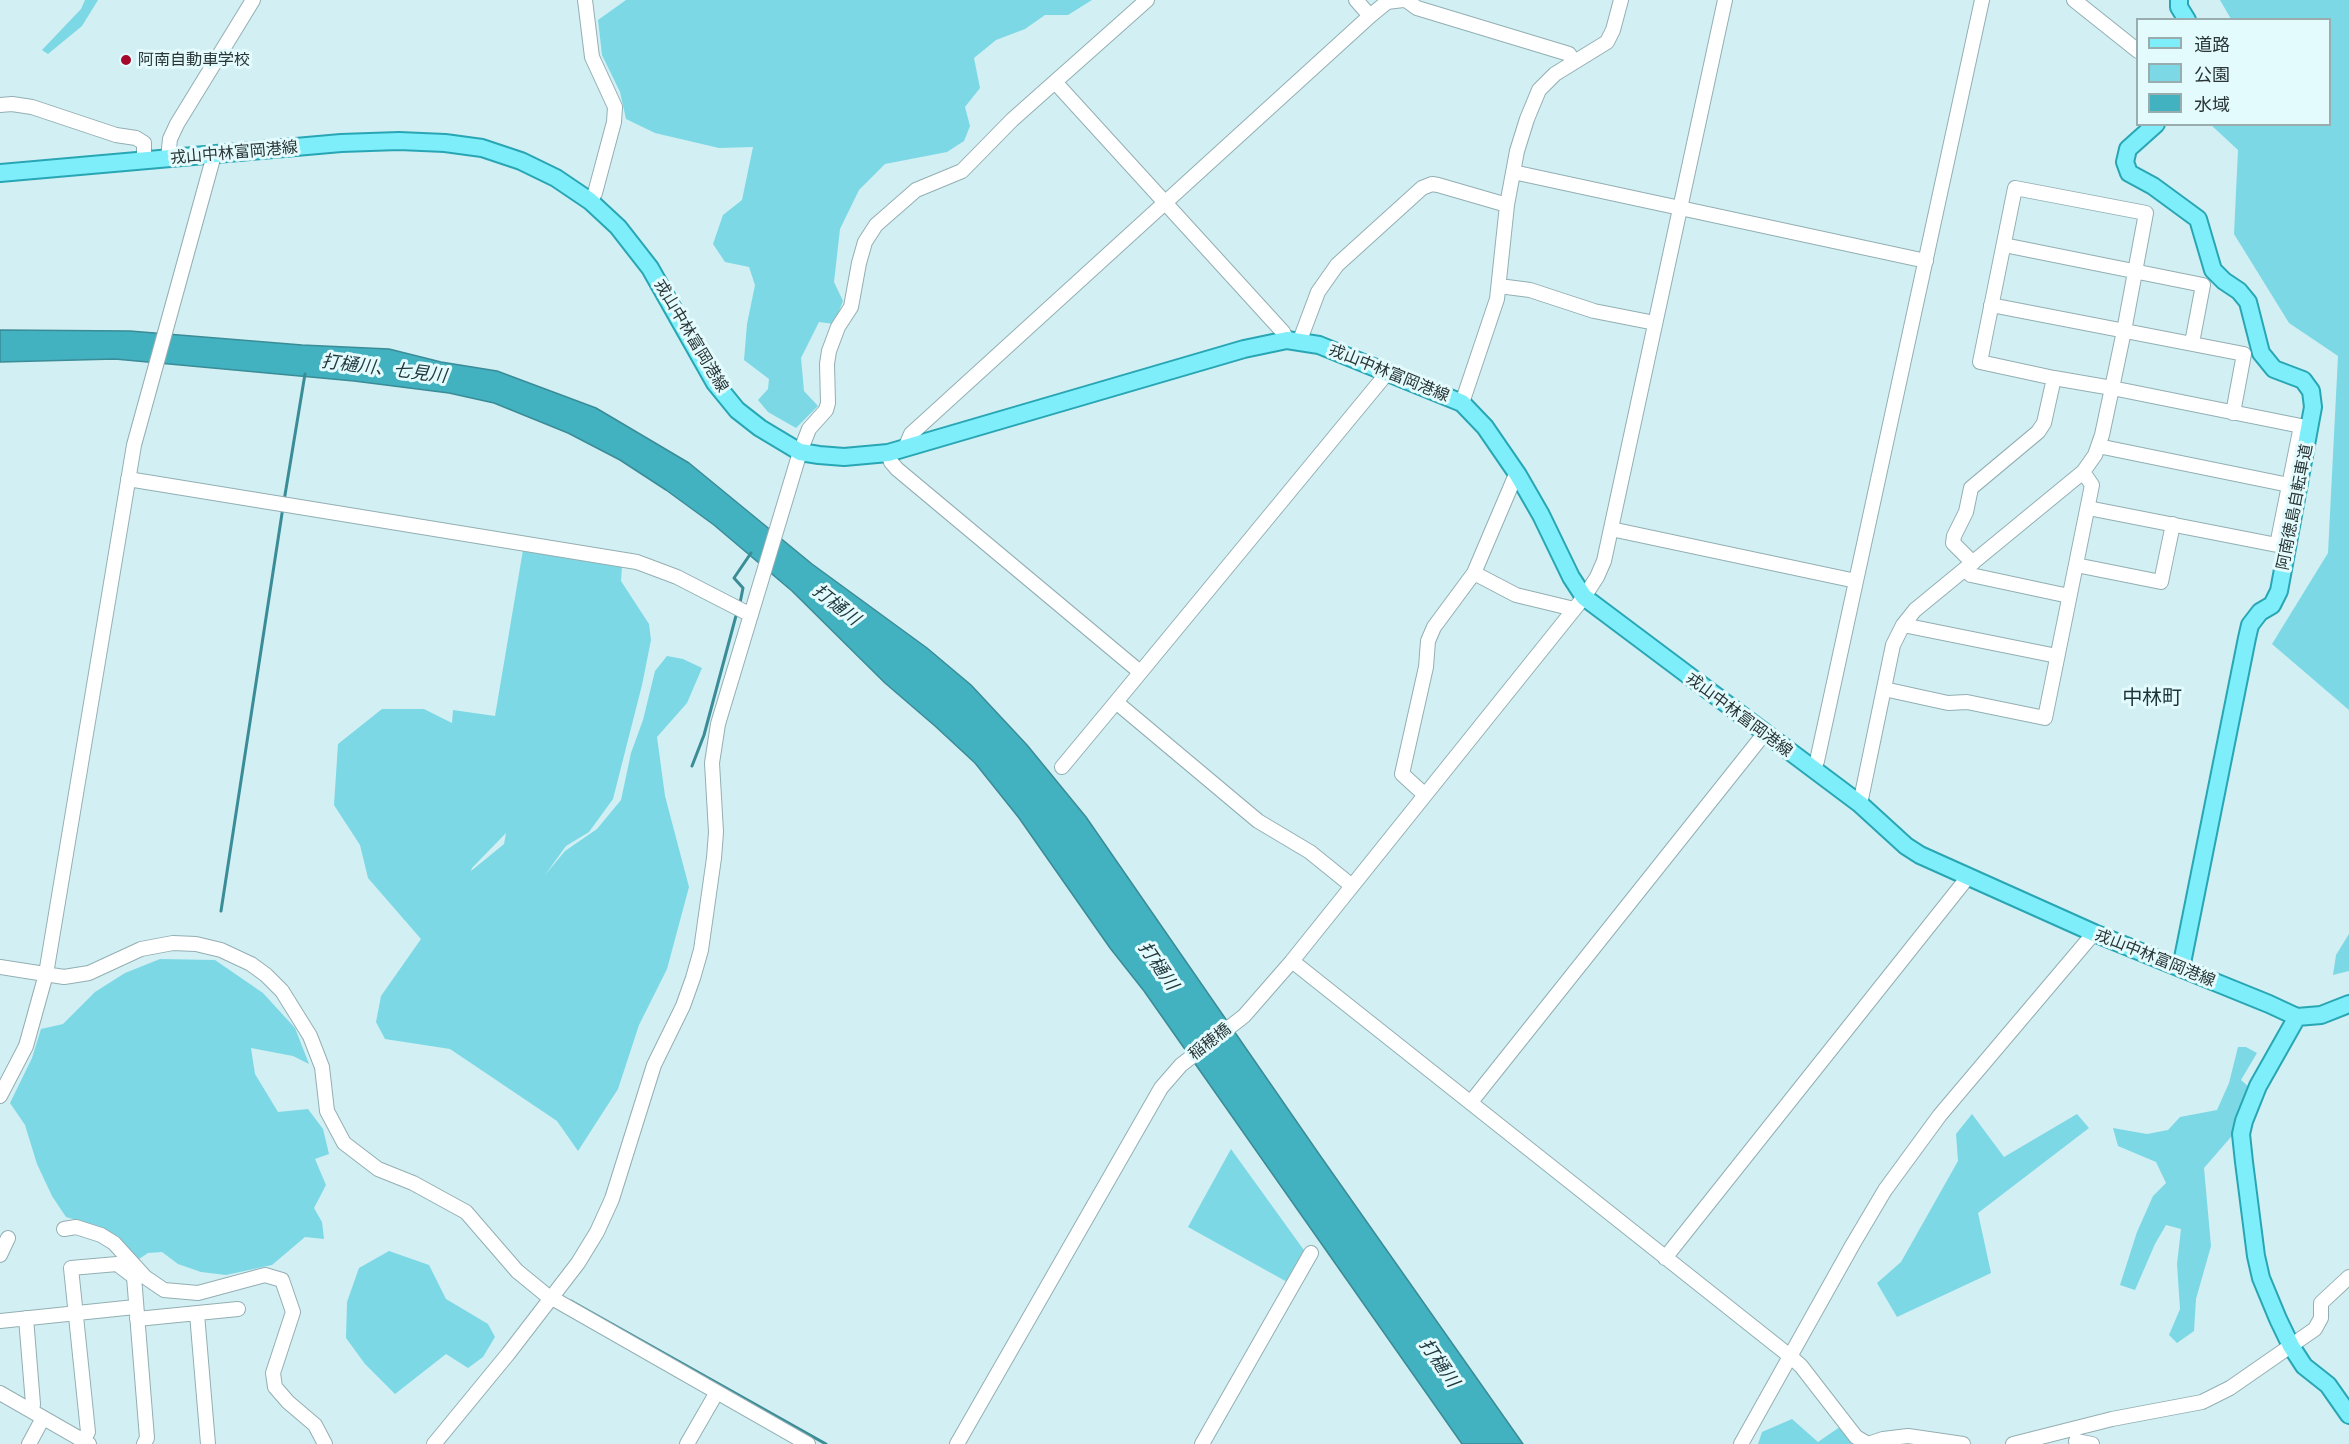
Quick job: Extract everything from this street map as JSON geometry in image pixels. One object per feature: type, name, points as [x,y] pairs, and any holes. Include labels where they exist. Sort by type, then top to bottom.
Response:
[{"type":"main road","points":[[2179,0],[2179,7],[2186,18]]},
{"type":"main road","name":"阿南徳島自転車道","points":[[2154,126],[2128,149],[2125,162],[2129,173],[2153,186],[2198,219],[2213,270],[2248,302],[2261,353],[2274,369],[2303,380],[2311,392],[2313,407],[2279,591],[2272,605],[2260,612],[2250,625],[2181,968]]},
{"type":"main road","name":"戎山中林富岡港線","points":[[0,173],[341,143],[446,142],[482,148],[521,161],[556,178],[590,201],[618,227],[650,268],[715,383],[737,410],[760,428],[800,452],[844,457],[888,453],[1244,349],[1293,340],[1319,345],[1462,404],[1485,427],[1518,475],[1541,515],[1571,577],[1579,603],[1813,769],[1860,804],[1906,846],[1968,878],[2297,1017]]},
{"type":"main road","points":[[2349,1004],[2321,1015],[2297,1017],[2258,1086],[2241,1134],[2256,1257],[2261,1278],[2291,1346],[2304,1366],[2328,1385],[2349,1415]]},
{"type":"street","points":[[168,158],[170,139],[177,124],[253,0]]},
{"type":"street","points":[[585,0],[592,57],[615,107],[614,122],[595,193],[590,201]]},
{"type":"street","points":[[434,1444],[578,1263],[597,1232],[612,1199],[654,1065],[693,978],[701,950],[714,858],[716,832],[712,763],[714,742],[800,452],[809,429],[826,410],[829,351],[838,327],[851,307],[865,242],[876,225],[916,190],[962,171],[988,142],[1147,0]]},
{"type":"street","points":[[1356,0],[1370,16]]},
{"type":"street","points":[[905,448],[911,434],[1387,2],[1404,0],[1417,8],[1569,54],[1574,62]]},
{"type":"street","points":[[1462,404],[1497,299],[1507,205],[1527,119],[1539,90],[1555,74],[1606,42],[1613,30],[1621,0]]},
{"type":"street","name":"稲穂橋","points":[[957,1444],[1161,1088],[1181,1065],[1239,1020],[1292,961],[1597,578],[1604,561],[1725,0]]},
{"type":"street","points":[[1813,769],[1817,761],[1982,0]]},
{"type":"street","points":[[2074,0],[2136,49]]},
{"type":"street","points":[[1055,81],[1283,332],[1293,340],[1317,292],[1337,265],[1422,188],[1432,184],[1438,185],[1507,205]]},
{"type":"street","points":[[0,105],[32,107],[116,135],[136,138],[144,143],[144,161]]},
{"type":"street","points":[[0,1096],[26,1046],[46,974],[134,446],[214,155]]},
{"type":"street","points":[[1513,172],[1926,261]]},
{"type":"street","points":[[1860,804],[1893,645],[1903,625],[1915,610],[2084,472],[2098,446],[2112,388],[2124,331],[2146,213],[2015,188],[1980,362],[2054,378],[2112,388],[2301,426],[2277,545],[2088,508]]},
{"type":"street","points":[[2004,245],[2203,285],[2192,344]]},
{"type":"street","points":[[1499,285],[1530,290],[1594,310],[1655,323]]},
{"type":"street","points":[[1991,306],[2244,354],[2233,413]]},
{"type":"street","points":[[1062,767],[1388,372]]},
{"type":"street","points":[[2054,378],[2044,423],[2038,432],[1971,488],[1966,512],[1953,543],[1969,566],[1971,575],[2069,596]]},
{"type":"street","points":[[2098,446],[2289,485]]},
{"type":"street","points":[[888,453],[897,469],[1140,672]]},
{"type":"street","points":[[1884,689],[1947,702],[1967,702],[2045,718],[2092,485],[2084,472]]},
{"type":"street","points":[[1425,795],[1402,774],[1426,667],[1428,640],[1434,627],[1474,573],[1514,479],[1518,475]]},
{"type":"street","points":[[128,479],[637,562],[677,577],[751,615]]},
{"type":"street","points":[[2076,565],[2161,582],[2173,524]]},
{"type":"street","points":[[1611,529],[1856,581]]},
{"type":"street","points":[[1474,573],[1516,595],[1579,603]]},
{"type":"street","points":[[1903,625],[2057,656]]},
{"type":"street","points":[[1116,702],[1258,821],[1310,852],[1352,886]]},
{"type":"street","points":[[1471,1102],[1764,734]]},
{"type":"street","points":[[1665,1258],[1968,878]]},
{"type":"street","points":[[1741,1444],[1885,1190],[1917,1144],[2094,933]]},
{"type":"street","points":[[0,967],[64,977],[88,973],[141,949],[173,943],[196,944],[221,950],[251,964],[266,975],[282,992],[310,1036],[322,1067],[327,1111],[344,1143],[378,1169],[413,1184],[466,1212],[517,1271],[551,1298],[808,1444]]},
{"type":"street","points":[[1292,961],[1801,1365],[1856,1437],[1868,1444],[1883,1439],[1908,1436],[1963,1444]]},
{"type":"street","points":[[64,1229],[76,1227],[107,1239],[131,1260],[145,1277],[164,1290],[198,1293],[265,1275],[282,1280],[293,1312],[273,1373],[276,1387],[288,1402],[315,1425],[325,1444]]},
{"type":"street","points":[[0,1255],[8,1238]]},
{"type":"street","points":[[1202,1444],[1311,1252]]},
{"type":"street","points":[[0,1393],[84,1443],[88,1432],[71,1268],[117,1264],[134,1277],[147,1438],[144,1444]]},
{"type":"street","points":[[2013,1444],[2074,1438],[2112,1419],[2202,1402],[2230,1388],[2315,1329],[2321,1318],[2320,1303],[2349,1277]]},
{"type":"street","points":[[0,1321],[76,1313],[196,1314],[238,1309]]},
{"type":"street","points":[[196,1314],[208,1444]]},
{"type":"street","points":[[26,1318],[33,1404],[38,1415],[28,1444]]},
{"type":"street","points":[[687,1444],[717,1392]]},
{"type":"street","points":[[2074,1438],[2092,1444]]},
{"type":"green space","points":[[85,0],[98,0],[82,26],[48,54],[42,50],[81,9]]},
{"type":"green space","points":[[626,0],[1092,0],[1068,15],[1045,15],[1025,29],[996,40],[974,58],[980,88],[965,107],[970,126],[964,141],[947,152],[885,164],[859,190],[840,229],[834,282],[843,301],[834,324],[819,322],[801,358],[804,391],[818,406],[796,428],[768,412],[758,400],[768,389],[769,379],[744,360],[747,324],[755,285],[749,267],[725,262],[713,244],[723,215],[742,200],[753,147],[719,148],[655,133],[626,119],[620,92],[602,55],[598,20]]},
{"type":"green space","points":[[2220,0],[2349,0],[2349,710],[2272,644],[2328,553],[2338,356],[2289,323],[2234,234],[2238,150],[2212,126],[2331,126],[2331,18],[2230,18]]},
{"type":"green space","points":[[523,550],[622,566],[621,581],[649,624],[651,640],[642,685],[613,799],[589,832],[566,846],[545,875],[565,851],[597,829],[621,800],[631,753],[643,720],[655,671],[667,656],[683,659],[702,668],[687,703],[657,737],[665,796],[689,887],[667,969],[639,1025],[618,1089],[578,1151],[557,1121],[450,1049],[385,1039],[376,1022],[381,996],[421,939],[368,878],[360,845],[334,805],[338,744],[382,709],[424,709],[452,723],[453,710],[495,716]],"holes":[[[506,833],[504,844],[471,871]]]},
{"type":"green space","points":[[2349,934],[2349,971],[2333,975],[2336,955]]},
{"type":"green space","points":[[160,959],[215,960],[263,993],[295,1028],[309,1064],[293,1056],[251,1048],[255,1074],[278,1112],[308,1109],[323,1129],[329,1154],[315,1159],[326,1185],[314,1208],[322,1222],[324,1239],[305,1237],[272,1265],[226,1275],[201,1272],[178,1264],[162,1252],[148,1253],[139,1259],[116,1239],[90,1224],[66,1217],[52,1196],[37,1164],[25,1125],[10,1103],[32,1058],[41,1029],[63,1024],[95,992],[125,973]]},
{"type":"green space","points":[[2238,1047],[2246,1047],[2257,1053],[2241,1080],[2251,1089],[2237,1130],[2204,1168],[2211,1246],[2196,1299],[2194,1331],[2177,1343],[2169,1335],[2180,1309],[2177,1264],[2181,1229],[2166,1225],[2135,1290],[2120,1285],[2137,1232],[2153,1196],[2166,1183],[2156,1162],[2118,1146],[2113,1128],[2147,1134],[2168,1130],[2180,1117],[2217,1110],[2229,1083]]},
{"type":"green space","points":[[1972,1114],[2004,1157],[2077,1114],[2089,1128],[1978,1213],[1991,1273],[1897,1317],[1877,1283],[1901,1262],[1958,1161],[1956,1134]]},
{"type":"green space","points":[[1231,1149],[1306,1253],[1289,1283],[1188,1227]]},
{"type":"green space","points":[[389,1251],[429,1265],[446,1299],[488,1324],[495,1337],[483,1357],[468,1368],[446,1354],[395,1394],[365,1364],[346,1338],[347,1302],[359,1268]]},
{"type":"green space","points":[[1792,1419],[1818,1442],[1844,1424],[1854,1444],[1758,1444],[1762,1432]]},
{"type":"water","points":[[0,330],[130,331],[302,345],[389,349],[441,362],[497,371],[596,408],[689,463],[812,564],[927,648],[971,685],[1027,745],[1086,817],[1523,1444],[1462,1444],[1144,991],[1110,948],[1019,818],[975,763],[885,683],[792,591],[714,525],[620,460],[568,433],[494,403],[449,393],[354,381],[115,359],[0,362]]},
{"type":"waterway","points":[[284,501],[305,374]]},
{"type":"waterway","points":[[221,911],[283,507]]},
{"type":"waterway","points":[[740,603],[743,588],[734,578],[751,553]]},
{"type":"waterway","points":[[692,766],[704,735],[737,612]]},
{"type":"waterway","points":[[571,1301],[826,1444]]},
{"type":"place","name":"阿南自動車学校","points":[[126,60]]},
{"type":"district","name":"中林町","points":[[2152,698]]},
{"type":"water label","name":"打樋川、七見川","points":[[384,369]]},
{"type":"water label","name":"打樋川","points":[[836,605]]},
{"type":"water label","name":"打樋川","points":[[1158,966]]},
{"type":"water label","name":"打樋川","points":[[1439,1363]]}]
